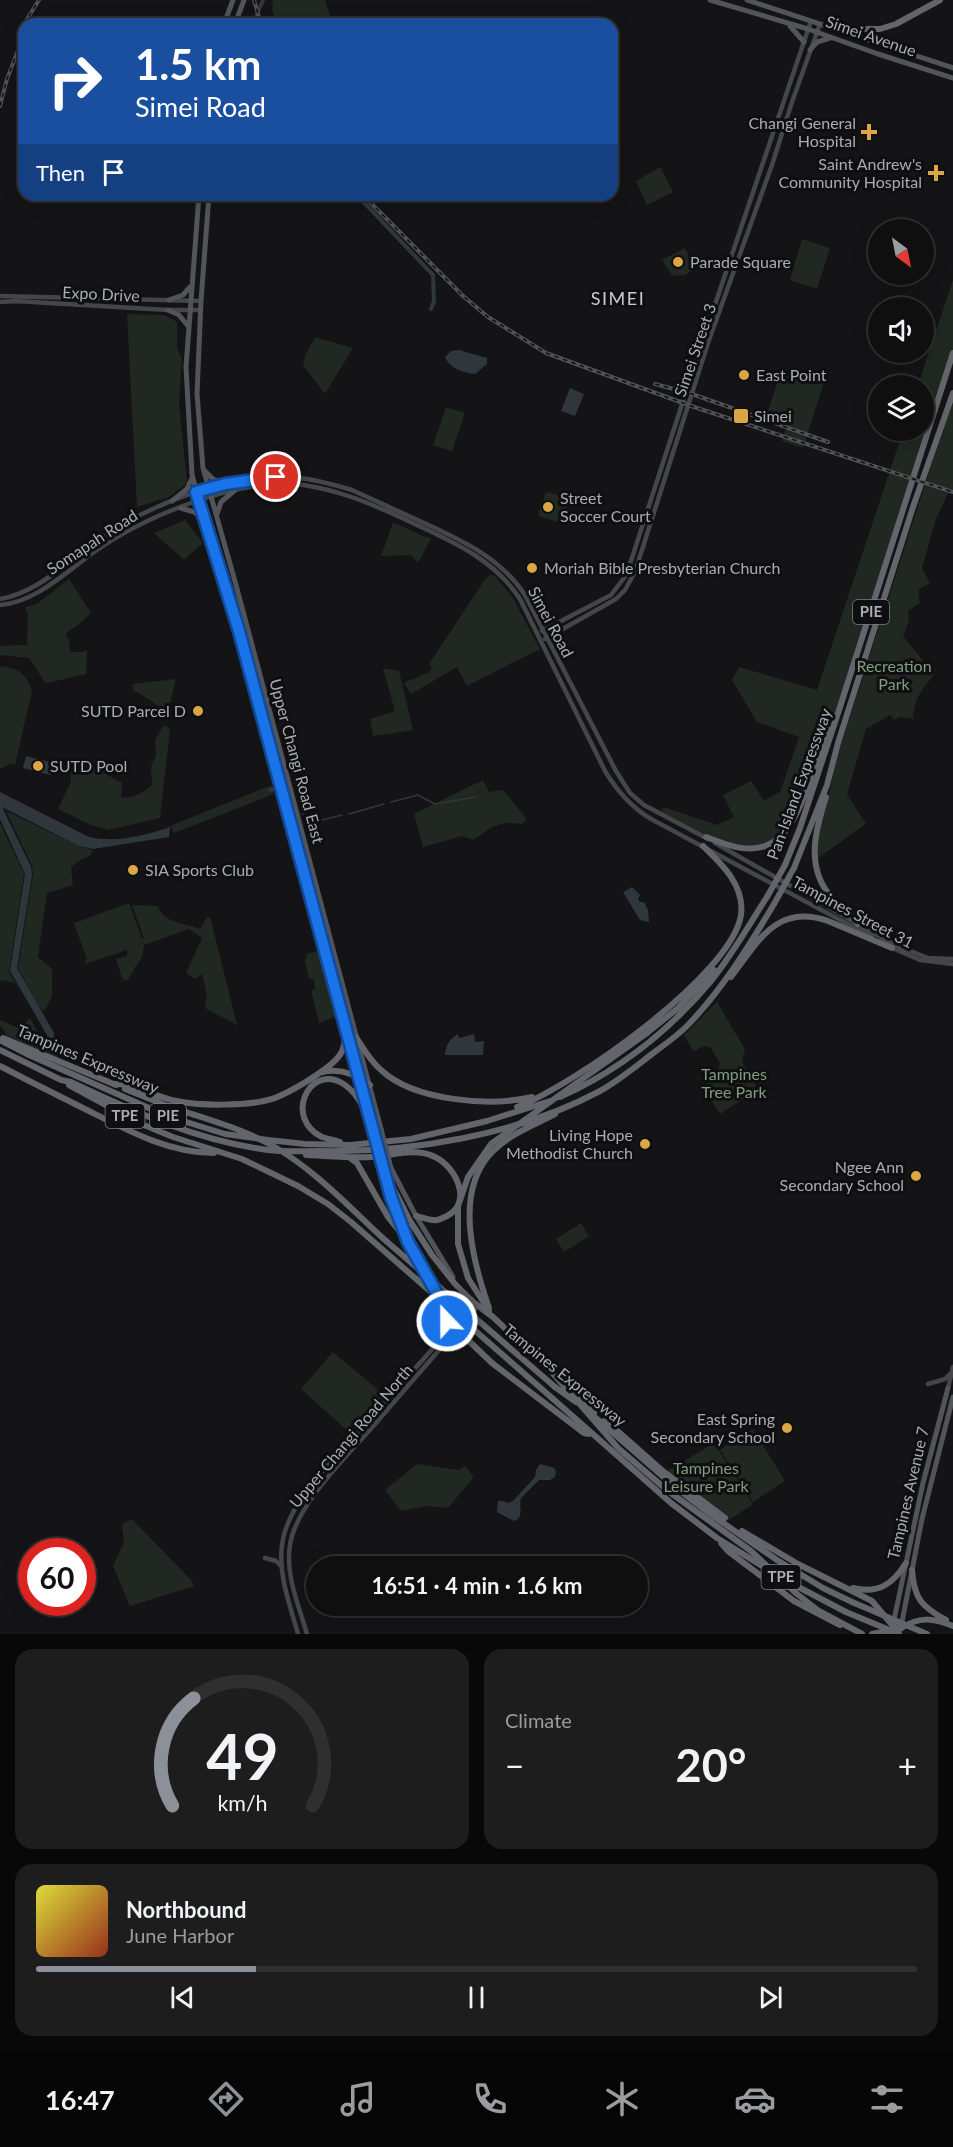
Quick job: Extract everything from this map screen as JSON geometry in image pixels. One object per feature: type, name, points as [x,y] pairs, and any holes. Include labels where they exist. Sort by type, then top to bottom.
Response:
[{"type":"highway","points":[[837,29],[880,29],[896,24],[940,0]]},
{"type":"highway","name":"Pan-Island Expressway","points":[[0,1039],[29,1055],[167,1116],[225,1134],[305,1144],[350,1145],[411,1139],[497,1118],[561,1097],[640,1049],[670,1025],[717,973],[752,922],[785,865],[800,828],[840,707],[953,353]]},
{"type":"highway","name":"Pan-Island Expressway","points":[[0,1050],[133,1112],[183,1130],[268,1150],[303,1152],[412,1147],[436,1143],[496,1130],[600,1091],[686,1027],[715,995],[774,904],[794,868],[827,785],[838,743],[910,518],[953,393]]},
{"type":"highway","points":[[706,837],[727,845],[752,848],[765,846],[776,841],[785,833],[800,805],[820,750],[840,707]]},
{"type":"highway","points":[[827,785],[827,795],[816,832],[814,862],[819,880],[829,895],[858,924]]},
{"type":"highway","points":[[472,1124],[522,1105],[572,1080],[645,1027],[702,976],[731,940],[741,913],[736,887],[725,868],[703,846]]},
{"type":"highway","points":[[715,995],[726,985],[765,932],[790,919],[803,916],[818,917],[892,948]]},
{"type":"highway","points":[[492,1316],[468,1278],[458,1244],[458,1206],[468,1177],[491,1144],[668,1018],[714,970],[752,922]]},
{"type":"highway","points":[[661,1012],[687,998]]},
{"type":"highway","points":[[114,1084],[176,1101],[220,1104],[269,1100],[302,1084],[336,1060],[342,1052],[346,1031]]},
{"type":"highway","points":[[356,1037],[382,1072],[415,1089],[458,1099],[480,1101],[502,1101],[543,1094]]},
{"type":"highway","name":"Tampines Expressway","points":[[0,1039],[170,1107],[246,1133],[296,1161],[555,1387],[603,1422],[675,1487],[713,1516],[823,1588],[927,1634]]},
{"type":"highway","points":[[0,1066],[145,1138],[205,1153],[220,1153]]},
{"type":"highway","points":[[319,1073],[330,1070],[359,1076],[370,1085]]},
{"type":"highway","points":[[350,1145],[322,1137],[309,1128],[302,1113],[302,1101],[307,1090],[316,1083],[329,1079],[342,1083],[360,1101],[377,1129]]},
{"type":"highway","name":"TPE","points":[[61,1080],[139,1123],[220,1153]]},
{"type":"highway","points":[[492,1316],[482,1285],[469,1225],[469,1202],[481,1168],[491,1152],[509,1138],[574,1102]]},
{"type":"highway","points":[[303,1152],[306,1155],[347,1157],[373,1157],[414,1152],[427,1154],[440,1160],[460,1187],[458,1206],[454,1212],[436,1221],[416,1216]]},
{"type":"highway","name":"Tampines Expressway","points":[[220,1153],[263,1168],[328,1204],[671,1503],[717,1538],[797,1587],[846,1612],[900,1633]]},
{"type":"highway","points":[[347,1157],[357,1163],[388,1217],[408,1242]]},
{"type":"highway","points":[[387,1169],[410,1221],[432,1255],[455,1284],[473,1302],[492,1316]]},
{"type":"highway","points":[[482,1285],[478,1305],[603,1422]]},
{"type":"highway","points":[[457,1325],[470,1342],[521,1386],[585,1432],[592,1434]]},
{"type":"highway","points":[[445,1339],[470,1342]]},
{"type":"highway","points":[[550,1370],[600,1429],[668,1491],[751,1551],[797,1594],[819,1611],[862,1634]]},
{"type":"highway","points":[[597,1416],[612,1424],[664,1472],[738,1528]]},
{"type":"highway","points":[[723,1521],[798,1564],[872,1601],[892,1630]]},
{"type":"highway","points":[[717,1538],[728,1551],[795,1601],[856,1634]]},
{"type":"highway","points":[[841,1585],[860,1590],[877,1590],[893,1580],[906,1563]]},
{"type":"highway","points":[[912,1570],[913,1585],[921,1603],[953,1625]]},
{"type":"highway","points":[[850,1630],[870,1634],[892,1630],[900,1633],[911,1622],[929,1618],[953,1625]]},
{"type":"main road","points":[[226,18],[233,0]]},
{"type":"main road","points":[[237,18],[244,0]]},
{"type":"main road","name":"Simei Avenue","points":[[710,0],[808,29],[953,78]]},
{"type":"main road","name":"Simei Avenue","points":[[747,0],[953,68]]},
{"type":"main road","name":"Simei Street 3","points":[[537,634],[611,595],[624,578],[811,21]]},
{"type":"main road","points":[[787,23],[804,42]]},
{"type":"main road","name":"Simei Street 3","points":[[540,641],[616,599],[625,590],[635,573],[709,340],[820,24]]},
{"type":"main road","points":[[810,50],[817,42],[832,38]]},
{"type":"main road","points":[[768,145],[773,146],[779,142]]},
{"type":"main road","name":"Upper Changi Road East","points":[[198,201],[186,367],[192,474],[196,492],[254,684],[303,874],[359,1076],[377,1129],[398,1214],[408,1242],[449,1315],[457,1325]]},
{"type":"main road","name":"Upper Changi Road East","points":[[208,201],[197,394],[202,468],[370,1085],[377,1129]]},
{"type":"main road","points":[[169,300],[183,295],[191,286]]},
{"type":"main road","name":"Expo Drive","points":[[2,299],[201,301]]},
{"type":"main road","name":"Expo Drive","points":[[2,299],[200,310]]},
{"type":"main road","points":[[168,310],[179,315],[188,326]]},
{"type":"main road","points":[[202,468],[213,479],[225,484]]},
{"type":"main road","points":[[172,501],[187,489],[191,483],[192,474]]},
{"type":"main road","name":"Simei Road","points":[[196,492],[225,484],[263,478],[288,477],[336,485],[352,490],[473,547],[501,567],[525,595],[616,771],[630,792],[644,805],[706,837],[780,884]]},
{"type":"main road","name":"Simei Road","points":[[199,502],[235,490],[292,484],[321,489],[351,496],[439,535],[483,559],[507,582],[520,599],[594,750],[618,791],[644,815],[780,884]]},
{"type":"main road","points":[[217,517],[221,502],[235,490]]},
{"type":"main road","name":"Somapah Road","points":[[0,599],[14,596],[33,587],[143,512],[196,492]]},
{"type":"main road","name":"Somapah Road","points":[[0,605],[29,597],[130,529],[159,515],[199,502]]},
{"type":"main road","points":[[181,508],[194,512],[206,521]]},
{"type":"main road","points":[[520,599],[523,600],[525,595]]},
{"type":"main road","points":[[254,684],[260,676]]},
{"type":"main road","points":[[289,820],[297,813]]},
{"type":"main road","points":[[300,861],[307,853]]},
{"type":"main road","points":[[303,874],[310,868]]},
{"type":"main road","name":"Tampines Street 31","points":[[780,884],[908,951],[928,958],[953,959]]},
{"type":"main road","name":"Tampines Street 31","points":[[780,884],[892,948],[920,960],[953,964]]},
{"type":"main road","points":[[354,1057],[360,1051]]},
{"type":"main road","name":"Upper Changi Road East","points":[[387,1169],[452,1276],[478,1305]]},
{"type":"main road","name":"Upper Changi Road East","points":[[398,1214],[430,1273],[442,1303]]},
{"type":"main road","name":"Upper Changi Road North","points":[[457,1325],[472,1299]]},
{"type":"main road","name":"Upper Changi Road North","points":[[307,1634],[289,1563],[290,1544],[299,1517],[329,1476],[457,1325],[478,1305]]},
{"type":"main road","points":[[445,1339],[449,1315]]},
{"type":"main road","name":"Upper Changi Road North","points":[[298,1634],[285,1591],[282,1567],[282,1543],[286,1525],[300,1501],[445,1339]]},
{"type":"main road","points":[[928,1384],[945,1379],[952,1369]]},
{"type":"main road","name":"Tampines Avenue 7","points":[[892,1630],[952,1369]]},
{"type":"main road","name":"Tampines Avenue 7","points":[[900,1633],[922,1519],[953,1397]]},
{"type":"main road","points":[[265,1558],[276,1561],[282,1567]]},
{"type":"green space","points":[[273,0],[325,0],[331,18],[275,18],[272,10]]},
{"type":"green space","points":[[660,167],[673,192],[647,205],[636,181]]},
{"type":"green space","points":[[802,239],[830,248],[817,289],[790,280]]},
{"type":"green space","name":"Parade Square","points":[[685,248],[696,269],[685,275],[672,276],[662,260]]},
{"type":"green space","points":[[953,280],[953,352],[934,411],[934,375],[921,375],[925,363],[934,363],[934,337]]},
{"type":"green space","points":[[127,314],[165,315],[177,322],[177,348],[182,359],[179,404],[187,483],[169,497],[137,507]]},
{"type":"green space","points":[[315,337],[353,348],[325,394],[303,365]]},
{"type":"green space","points":[[782,368],[824,382],[803,448],[782,441],[788,420],[767,414]]},
{"type":"green space","name":"Recreation Park","points":[[953,398],[953,490],[948,493],[936,519],[922,568],[930,583],[918,590],[920,603],[908,611],[909,621],[903,636],[934,674],[917,700],[913,719],[900,717],[894,720],[890,715],[866,729],[847,794],[866,824],[818,858],[816,845],[818,830],[836,760]]},
{"type":"green space","points":[[446,407],[465,413],[452,451],[433,445]]},
{"type":"green space","points":[[900,441],[924,441],[839,707],[819,750],[799,805],[784,832],[764,845],[740,846],[707,836],[661,812],[663,807],[717,825],[734,817],[723,795],[751,781],[764,801],[780,792],[799,737],[757,722],[732,680],[739,667],[817,690]]},
{"type":"green space","points":[[546,492],[570,498],[562,523],[538,516]]},
{"type":"green space","points":[[185,520],[203,543],[184,560],[154,533]]},
{"type":"green space","points":[[393,522],[431,538],[418,563],[411,555],[381,556]]},
{"type":"green space","points":[[490,575],[495,576],[513,598],[540,649],[467,686],[457,667],[411,694],[404,683],[429,673],[432,666],[429,664]]},
{"type":"green space","points":[[69,579],[91,613],[65,634],[69,640],[70,652],[87,650],[86,674],[47,683],[29,658],[0,655],[0,646],[27,645],[28,615],[25,607],[37,604]]},
{"type":"green space","points":[[0,667],[22,673],[28,680],[32,691],[15,765],[10,764],[0,769]]},
{"type":"green space","points":[[383,668],[399,671],[413,730],[373,736],[370,719],[395,711]]},
{"type":"green space","points":[[176,679],[168,712],[134,692],[132,684]]},
{"type":"green space","points":[[164,725],[170,729],[160,818],[108,830],[91,825],[58,809],[71,782],[70,762],[95,768],[122,783],[121,797],[133,796],[149,788],[152,785],[151,767],[156,755],[155,740]]},
{"type":"green space","points":[[483,780],[489,792],[503,790],[527,819],[522,824],[501,824],[485,831],[473,840],[462,836],[423,847],[414,814]]},
{"type":"green space","points":[[272,785],[274,794],[174,833],[170,826]]},
{"type":"green space","points":[[6,811],[92,850],[91,855],[71,867],[73,885],[47,893],[38,957],[52,969],[52,996],[45,1010],[40,1008],[18,968],[33,874],[32,866]]},
{"type":"green space","points":[[0,823],[24,874],[9,972],[15,983],[1,980],[0,984]]},
{"type":"green space","points":[[129,903],[142,939],[144,938],[132,905],[158,906],[165,916],[175,922],[200,929],[207,917],[210,917],[237,1025],[205,1008],[207,996],[202,974],[195,979],[186,973],[202,938],[189,929],[144,945],[142,957],[127,981],[122,978],[116,959],[127,956],[127,950],[85,964],[87,959],[74,923]]},
{"type":"green space","points":[[320,950],[340,1015],[319,1023],[311,990],[315,989],[314,979],[309,979],[305,961],[307,954]]},
{"type":"green space","name":"Tampines Tree Park","points":[[717,1002],[745,1049],[742,1062],[758,1089],[720,1114],[703,1087],[715,1080],[720,1063],[710,1047],[703,1046],[694,1052],[684,1035]]},
{"type":"green space","points":[[30,1018],[45,1046],[60,1052],[58,1058],[6,1035],[0,1027],[0,1020],[20,1029]]},
{"type":"green space","points":[[581,1223],[589,1236],[564,1252],[556,1239]]},
{"type":"green space","points":[[333,1352],[384,1395],[351,1434],[301,1389]]},
{"type":"green space","points":[[753,1429],[785,1481],[753,1502],[720,1450]]},
{"type":"green space","name":"Tampines Leisure Park","points":[[714,1443],[753,1504],[729,1520],[695,1499],[663,1474]]},
{"type":"green space","points":[[417,1464],[459,1470],[465,1466],[474,1477],[448,1508],[427,1506],[401,1511],[385,1490]]},
{"type":"green space","points":[[132,1519],[192,1581],[194,1586],[130,1606],[113,1566],[124,1543],[122,1524]]},
{"type":"shaded area","points":[[459,350],[487,358],[487,364],[475,374],[458,370],[450,365],[445,357],[451,351]]},
{"type":"shaded area","points":[[570,388],[584,394],[575,416],[561,411]]},
{"type":"shaded area","name":"SUTD Pool","points":[[26,756],[54,763],[51,775],[23,768]]},
{"type":"shaded area","points":[[0,792],[89,837],[130,838],[170,827],[169,837],[93,849],[79,846],[2,807],[31,867],[32,875],[17,968],[54,1033],[53,1051],[47,1049],[47,1035],[10,971],[25,874],[0,819]]},
{"type":"shaded area","points":[[632,887],[640,895],[638,899],[640,902],[644,902],[648,910],[649,922],[640,920],[623,892]]},
{"type":"shaded area","points":[[458,1034],[459,1038],[474,1034],[475,1042],[484,1041],[483,1055],[445,1055],[452,1038]]},
{"type":"shaded area","points":[[540,1464],[554,1468],[555,1477],[550,1480],[539,1480],[521,1498],[520,1514],[514,1521],[497,1512],[498,1501],[508,1503],[513,1501],[535,1477]]},
{"type":"waterway","points":[[256,18],[263,0]]},
{"type":"waterway","points":[[363,201],[433,275],[434,301],[431,309]]},
{"type":"waterway","points":[[295,783],[306,824],[342,815]]},
{"type":"waterway","points":[[270,790],[277,788]]},
{"type":"waterway","points":[[391,802],[418,795],[435,804],[476,797]]},
{"type":"waterway","points":[[349,814],[384,804]]},
{"type":"railway","points":[[28,18],[39,0]]},
{"type":"railway","points":[[254,0],[259,18]]},
{"type":"railway","points":[[0,106],[18,51]]},
{"type":"railway","points":[[369,201],[463,296],[488,317],[546,353],[694,407],[953,492]]},
{"type":"railway","points":[[655,384],[692,394],[828,442]]},
{"type":"place","name":"Changi General Hospital","points":[[869,132]]},
{"type":"place","name":"Saint Andrew's Community Hospital","points":[[936,173]]},
{"type":"place","name":"Parade Square","points":[[678,262]]},
{"type":"place","name":"East Point","points":[[744,375]]},
{"type":"place","name":"Simei","points":[[741,416]]},
{"type":"place","name":"Street Soccer Court","points":[[548,507]]},
{"type":"place","name":"Moriah Bible Presbyterian Church","points":[[532,568]]},
{"type":"place","name":"SUTD Parcel D","points":[[198,711]]},
{"type":"place","name":"SUTD Pool","points":[[38,766]]},
{"type":"place","name":"SIA Sports Club","points":[[133,870]]},
{"type":"place","name":"Living Hope Methodist Church","points":[[645,1144]]},
{"type":"place","name":"Ngee Ann Secondary School","points":[[916,1176]]},
{"type":"place","name":"East Spring Secondary School","points":[[787,1428]]},
{"type":"district","name":"SIMEI","points":[[618,299]]},
{"type":"route","points":[[276,477],[225,484],[196,492],[239,631],[391,1197],[408,1242],[449,1315],[447,1321]]}]
